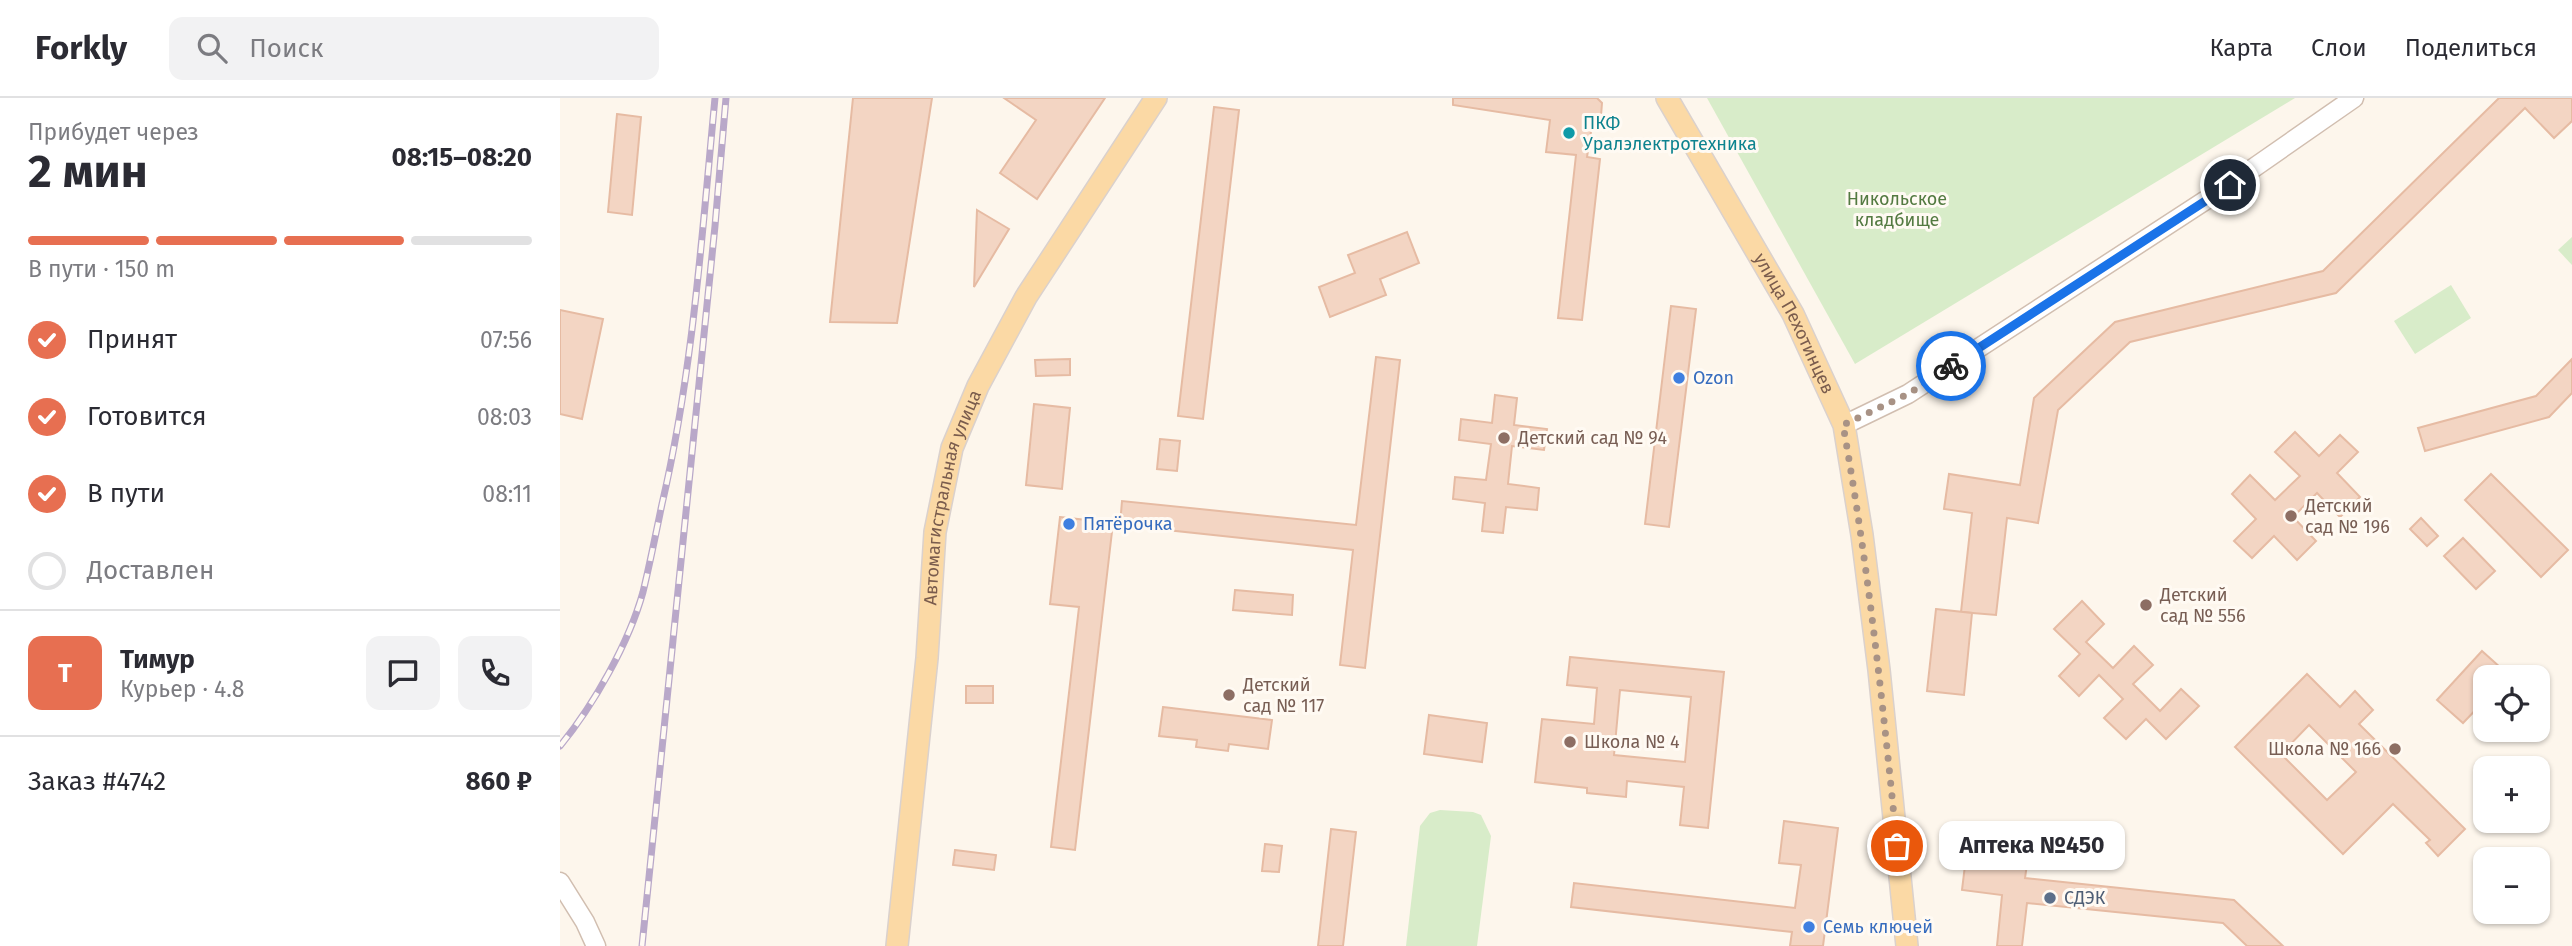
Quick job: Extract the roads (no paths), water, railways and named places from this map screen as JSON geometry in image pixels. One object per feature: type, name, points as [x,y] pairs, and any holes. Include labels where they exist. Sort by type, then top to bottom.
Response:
[{"type":"main road","name":"Автомагистральная улица","points":[[897,946],[927,658],[935,532],[952,448],[973,396],[1026,297],[1156,98]]},
{"type":"main road","name":"улица Пехотинцев","points":[[1667,98],[1793,314],[1843,425],[1862,535],[1878,657],[1907,946]]},
{"type":"street","points":[[1843,425],[1908,394],[2230,185],[2354,98]]},
{"type":"street","points":[[560,882],[585,922],[596,946]]},
{"type":"railway","points":[[560,746],[609,673],[629,632],[643,592],[682,404],[701,251],[715,98]]},
{"type":"railway","points":[[642,946],[726,98]]},
{"type":"place","name":"ПКФ Уралэлектротехника","points":[[1569,133]]},
{"type":"place","name":"Ozon","points":[[1679,378]]},
{"type":"place","name":"Детский сад № 94","points":[[1504,438]]},
{"type":"place","name":"Детский сад № 196","points":[[2291,516]]},
{"type":"place","name":"Пятёрочка","points":[[1069,524]]},
{"type":"place","name":"Детский сад № 556","points":[[2146,605]]},
{"type":"place","name":"Детский сад № 117","points":[[1229,695]]},
{"type":"place","name":"Школа № 4","points":[[1570,742]]},
{"type":"place","name":"Школа № 166","points":[[2395,749]]},
{"type":"place","name":"Аптека №450","points":[[1897,846]]},
{"type":"place","name":"СДЭК","points":[[2050,898]]},
{"type":"place","name":"Семь ключей","points":[[1809,927]]},
{"type":"park label","name":"Никольское кладбище","points":[[1897,209]]}]
